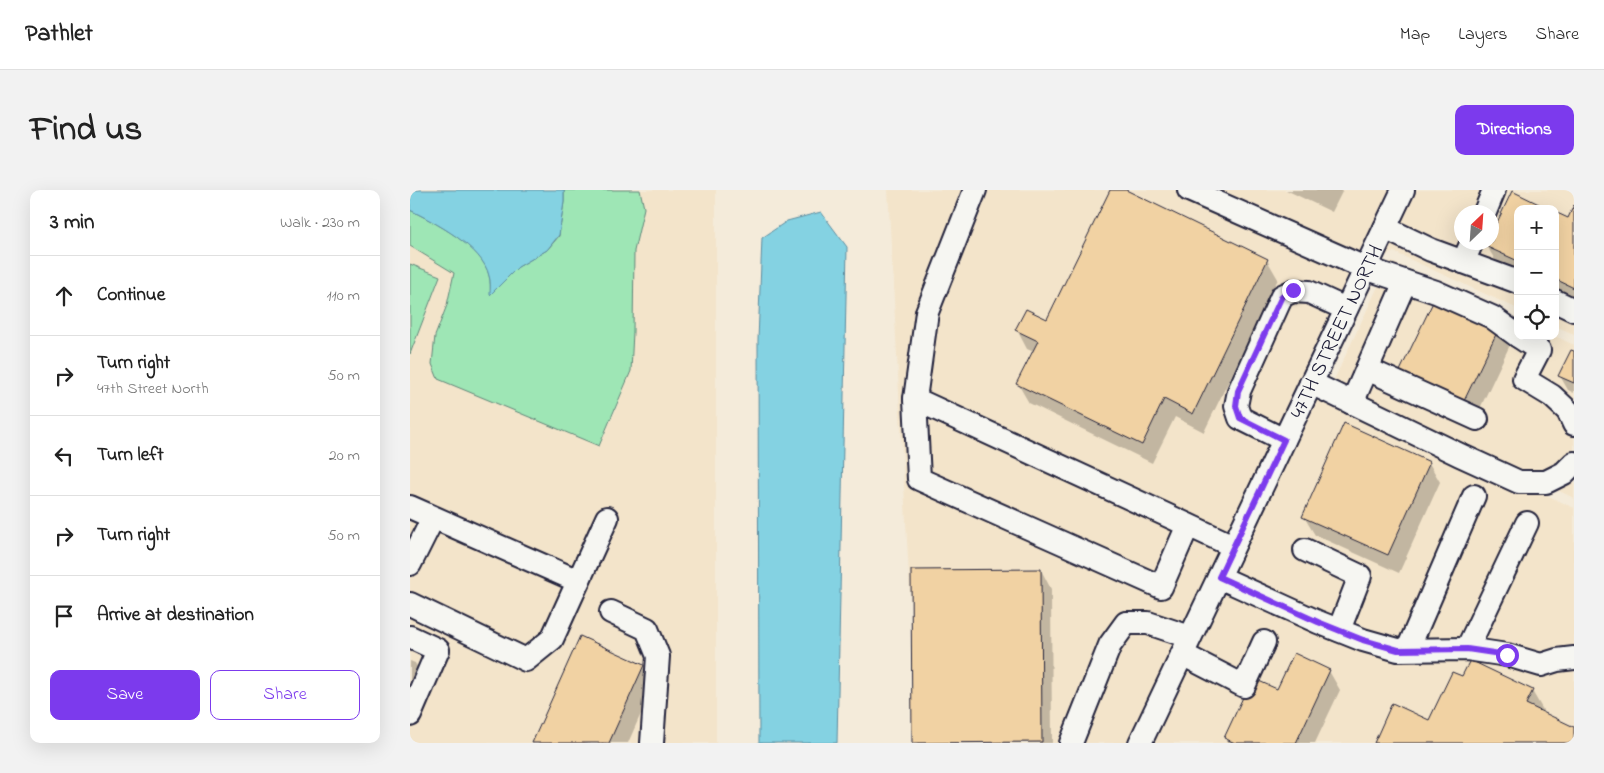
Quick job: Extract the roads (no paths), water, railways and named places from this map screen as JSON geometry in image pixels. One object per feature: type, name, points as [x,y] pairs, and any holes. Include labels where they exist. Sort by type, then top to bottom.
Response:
[{"type":"street","points":[[976,190],[927,312],[915,398],[919,479],[1162,587],[1188,525]]},
{"type":"street","points":[[1188,190],[1365,268],[1436,292],[1492,317],[1514,333]]},
{"type":"street","name":"47TH STREET NORTH","points":[[1143,742],[1186,645],[1403,190]]},
{"type":"street","points":[[1488,205],[1494,190]]},
{"type":"street","points":[[1384,228],[1432,250],[1467,252],[1514,280]]},
{"type":"street","points":[[1352,403],[1406,282]]},
{"type":"street","points":[[1284,440],[1240,418],[1236,406],[1238,391],[1282,296],[1293,290],[1309,292],[1346,309]]},
{"type":"street","points":[[1559,303],[1574,310]]},
{"type":"street","points":[[1524,340],[1538,350],[1524,379],[1552,396],[1568,410],[1574,424]]},
{"type":"street","points":[[1367,369],[1477,418]]},
{"type":"street","points":[[1311,383],[1519,482],[1546,482],[1564,473],[1574,463]]},
{"type":"street","points":[[915,398],[1233,546]]},
{"type":"street","points":[[1408,649],[1474,496]]},
{"type":"street","points":[[410,507],[578,581]]},
{"type":"street","points":[[410,564],[433,518]]},
{"type":"street","points":[[410,604],[526,660],[552,639],[607,518]]},
{"type":"street","points":[[1467,649],[1527,523]]},
{"type":"street","points":[[1305,550],[1360,576],[1339,630]]},
{"type":"street","points":[[1219,577],[1363,640],[1398,650],[1467,649],[1507,655],[1541,665],[1557,660],[1574,658]]},
{"type":"street","points":[[611,612],[647,629],[658,656],[652,743]]},
{"type":"street","points":[[1071,743],[1110,645],[1126,623],[1148,623],[1186,645],[1244,686],[1264,642]]},
{"type":"street","points":[[410,637],[438,650],[410,715]]},
{"type":"water","points":[[410,190],[564,190],[559,235],[547,250],[518,267],[490,295],[489,276],[485,265],[478,255],[432,221],[410,210]]},
{"type":"water","points":[[821,212],[847,247],[837,743],[759,743],[758,340],[762,238],[787,221]]}]
